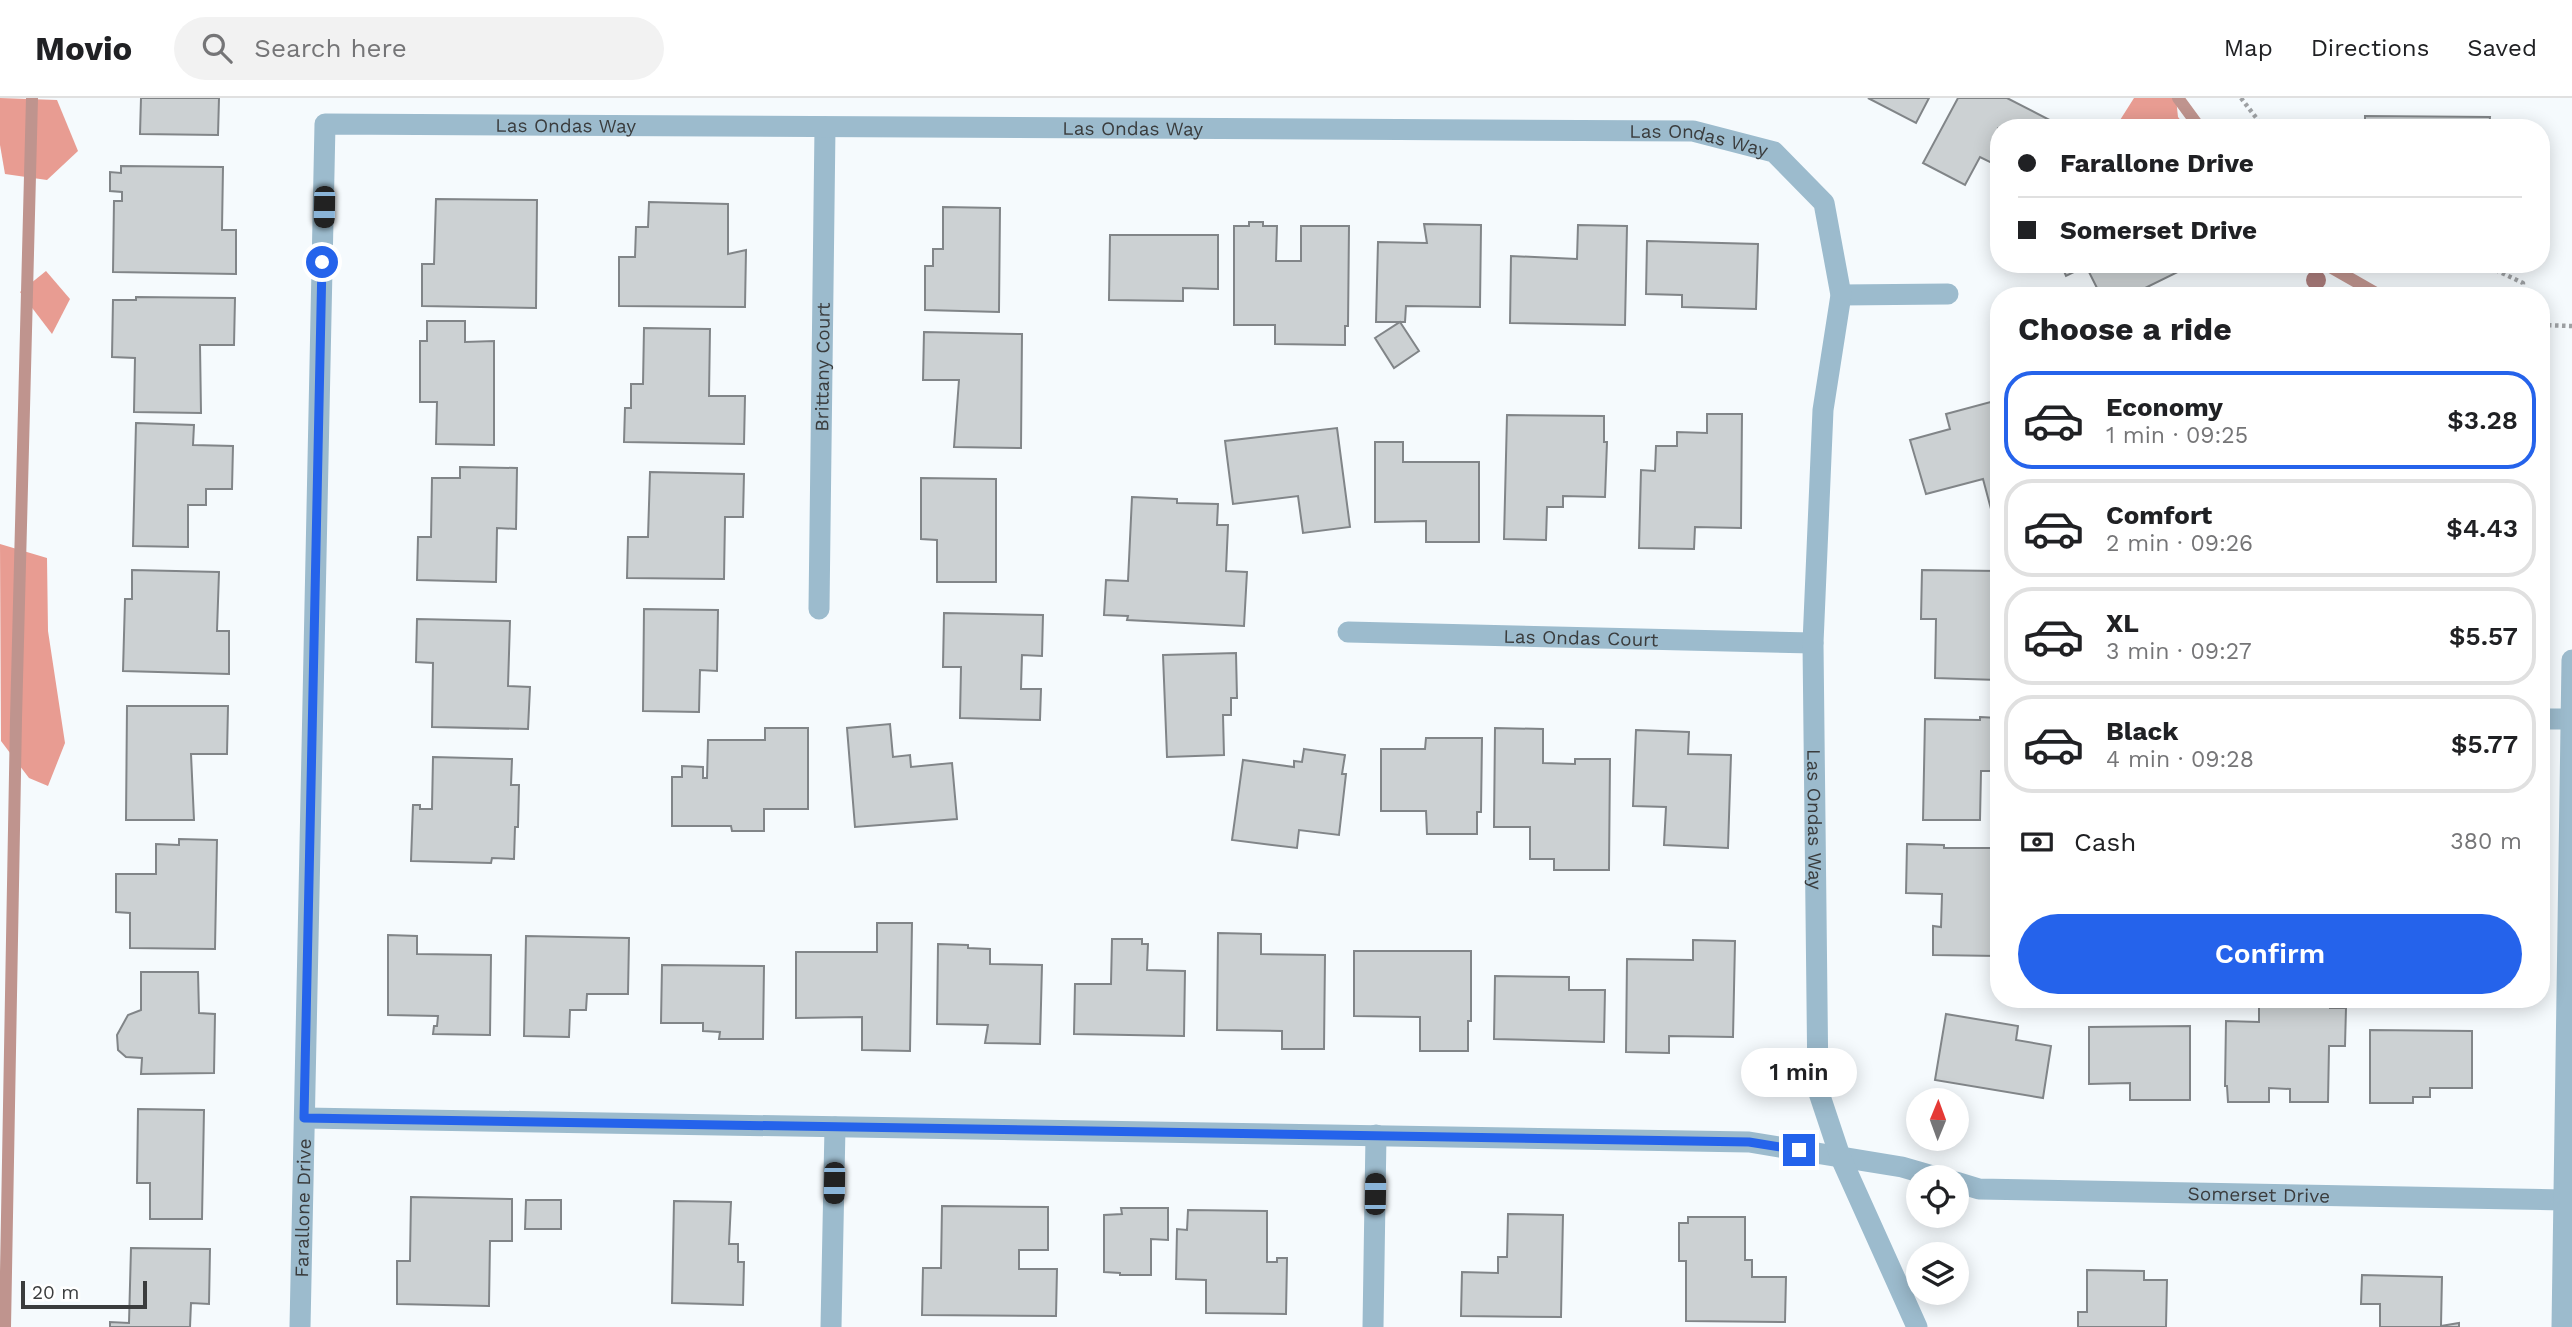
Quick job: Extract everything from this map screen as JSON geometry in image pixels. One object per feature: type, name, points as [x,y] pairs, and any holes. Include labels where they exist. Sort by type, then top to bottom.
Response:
[{"type":"street","name":"Las Ondas Way","points":[[325,124],[1693,131],[1773,152],[1824,203],[1841,295],[1823,410],[1813,643],[1818,1090],[1840,1156],[1917,1327]]},
{"type":"street","name":"Farallone Drive","points":[[300,1327],[325,124]]},
{"type":"street","name":"Brittany Court","points":[[819,609],[825,127]]},
{"type":"street","points":[[1841,295],[1948,294]]},
{"type":"street","name":"Las Ondas Court","points":[[1348,632],[1813,643]]},
{"type":"street","points":[[2561,1327],[2572,660]]},
{"type":"street","points":[[2550,719],[2570,719]]},
{"type":"street","points":[[304,1118],[1749,1142],[1906,1168]]},
{"type":"street","points":[[831,1327],[835,1127]]},
{"type":"street","points":[[1373,1327],[1376,1135]]},
{"type":"street","name":"Somerset Drive","points":[[1969,1186],[1979,1189],[2564,1200]]},
{"type":"path","points":[[2241,98],[2257,119]]},
{"type":"path","points":[[2501,273],[2522,283],[2522,287]]},
{"type":"path","points":[[2550,325],[2572,326]]},
{"type":"shaded area","points":[[0,98],[57,100],[78,151],[47,180],[5,174],[0,145]]},
{"type":"shaded area","points":[[2134,98],[2176,98],[2180,119],[2121,119]]},
{"type":"shaded area","points":[[46,271],[70,299],[52,334],[20,292]]},
{"type":"shaded area","points":[[0,544],[47,558],[48,631],[65,743],[48,786],[29,778],[1,741]]},
{"type":"building","points":[[141,98],[219,98],[218,135],[140,134]]},
{"type":"building","points":[[1868,98],[1929,98],[1916,123]]},
{"type":"building","points":[[1958,98],[2007,98],[2048,119],[1990,119],[1990,162],[1980,157],[1965,185],[1923,163]]},
{"type":"building","points":[[2365,116],[2490,117],[2490,119],[2365,119]]},
{"type":"building","points":[[121,166],[223,167],[222,230],[236,230],[236,274],[113,272],[114,201],[122,201],[122,192],[110,191],[110,172],[121,173]]},
{"type":"building","points":[[436,199],[537,200],[536,308],[422,306],[422,264],[434,264]]},
{"type":"building","points":[[649,202],[728,204],[728,254],[746,250],[745,307],[619,306],[619,257],[635,257],[636,227],[648,227]]},
{"type":"building","points":[[943,207],[1000,208],[999,312],[925,310],[925,266],[933,266],[933,249],[943,249]]},
{"type":"building","points":[[1249,222],[1277,226],[1276,261],[1301,261],[1301,226],[1349,226],[1348,326],[1345,326],[1345,345],[1275,344],[1275,325],[1234,325],[1234,226],[1249,226]]},
{"type":"building","points":[[1424,224],[1481,225],[1480,307],[1406,306],[1405,322],[1376,322],[1378,242],[1427,243]]},
{"type":"building","points":[[1578,225],[1627,226],[1625,325],[1510,323],[1511,256],[1577,259]]},
{"type":"building","points":[[1110,235],[1218,235],[1218,289],[1183,288],[1183,301],[1109,300]]},
{"type":"building","points":[[1647,241],[1758,244],[1756,309],[1682,307],[1682,295],[1646,294]]},
{"type":"building","points":[[2090,273],[2176,273],[2147,287],[2096,287]]},
{"type":"building","points":[[136,297],[235,298],[234,345],[200,345],[201,413],[134,412],[135,358],[112,357],[113,300],[136,300]]},
{"type":"building","points":[[427,321],[465,321],[465,342],[494,341],[494,445],[436,444],[437,402],[420,402],[420,341],[427,341]]},
{"type":"building","points":[[1400,322],[1419,351],[1394,368],[1375,338]]},
{"type":"building","points":[[644,328],[710,329],[709,396],[745,396],[744,444],[624,442],[625,408],[631,408],[631,384],[643,384]]},
{"type":"building","points":[[924,332],[1022,334],[1021,448],[954,447],[959,380],[923,380]]},
{"type":"building","points":[[1990,402],[1990,505],[1983,479],[1926,494],[1910,440],[1950,429],[1946,414]]},
{"type":"building","points":[[1707,414],[1742,414],[1741,528],[1695,527],[1694,549],[1639,548],[1641,470],[1655,471],[1656,446],[1677,446],[1677,432],[1707,433]]},
{"type":"building","points":[[1507,415],[1604,416],[1604,442],[1607,442],[1605,497],[1563,496],[1563,507],[1547,507],[1546,540],[1504,539]]},
{"type":"building","points":[[136,423],[194,425],[193,445],[233,446],[232,489],[206,489],[206,505],[188,505],[188,547],[133,546]]},
{"type":"building","points":[[1337,428],[1350,527],[1303,533],[1298,496],[1233,504],[1225,441]]},
{"type":"building","points":[[1375,442],[1403,442],[1403,462],[1479,462],[1479,542],[1426,542],[1426,521],[1375,522]]},
{"type":"building","points":[[460,467],[517,468],[516,529],[497,528],[496,582],[417,580],[418,537],[431,537],[432,478],[460,478]]},
{"type":"building","points":[[650,472],[744,474],[743,517],[725,517],[724,579],[627,578],[628,537],[648,537]]},
{"type":"building","points":[[921,478],[996,479],[996,582],[937,582],[937,540],[921,539]]},
{"type":"building","points":[[1132,497],[1177,499],[1177,503],[1218,504],[1217,525],[1228,525],[1226,571],[1247,572],[1244,626],[1127,620],[1128,616],[1104,615],[1106,580],[1128,581]]},
{"type":"building","points":[[132,570],[219,572],[217,631],[229,631],[229,674],[123,671],[125,599],[132,599]]},
{"type":"building","points":[[1922,570],[1990,571],[1990,680],[1935,678],[1936,619],[1921,619]]},
{"type":"building","points":[[644,609],[718,610],[717,671],[700,670],[699,712],[643,711]]},
{"type":"building","points":[[944,613],[1043,615],[1042,656],[1022,655],[1021,689],[1041,689],[1040,720],[960,718],[961,667],[943,667]]},
{"type":"building","points":[[417,619],[510,621],[508,686],[530,687],[528,729],[432,727],[433,663],[416,662]]},
{"type":"building","points":[[1236,653],[1237,698],[1231,698],[1231,715],[1223,715],[1224,755],[1167,757],[1163,655]]},
{"type":"building","points":[[127,706],[228,706],[227,754],[191,754],[194,820],[126,820]]},
{"type":"building","points":[[1980,717],[1990,718],[1990,771],[1981,771],[1980,820],[1923,820],[1925,719],[1980,720]]},
{"type":"building","points":[[890,724],[893,757],[910,755],[911,767],[952,763],[957,819],[855,827],[847,728]]},
{"type":"building","points":[[765,728],[808,728],[808,809],[764,809],[764,831],[732,831],[731,826],[672,826],[672,777],[682,777],[682,766],[703,767],[703,778],[707,778],[708,740],[765,740]]},
{"type":"building","points":[[1495,728],[1543,729],[1543,763],[1575,764],[1575,759],[1610,759],[1609,870],[1554,870],[1554,859],[1530,859],[1530,827],[1494,827]]},
{"type":"building","points":[[1636,730],[1689,732],[1688,754],[1731,755],[1728,848],[1664,845],[1666,807],[1633,806]]},
{"type":"building","points":[[1426,738],[1482,738],[1481,812],[1477,812],[1477,834],[1427,834],[1426,811],[1381,811],[1381,749],[1425,749]]},
{"type":"building","points":[[1304,749],[1345,755],[1342,774],[1346,774],[1339,835],[1299,830],[1297,848],[1232,840],[1243,760],[1294,767],[1294,761],[1302,762]]},
{"type":"building","points":[[433,757],[512,759],[511,785],[519,785],[514,859],[492,858],[491,863],[411,861],[413,805],[420,805],[420,809],[432,809]]},
{"type":"building","points":[[179,839],[217,840],[215,949],[130,948],[130,913],[116,912],[116,874],[156,874],[156,844],[179,845]]},
{"type":"building","points":[[1907,844],[1944,845],[1944,848],[1990,848],[1990,956],[1933,955],[1933,926],[1941,927],[1942,894],[1906,893]]},
{"type":"building","points":[[877,923],[912,923],[910,1051],[862,1050],[862,1017],[796,1018],[796,952],[877,952]]},
{"type":"building","points":[[1218,933],[1261,934],[1261,954],[1325,955],[1324,1049],[1282,1049],[1282,1031],[1217,1030]]},
{"type":"building","points":[[388,935],[417,936],[417,954],[491,955],[490,1035],[433,1034],[438,1016],[388,1015]]},
{"type":"building","points":[[526,936],[629,938],[628,994],[587,994],[586,1010],[570,1010],[569,1037],[524,1036]]},
{"type":"building","points":[[1112,939],[1142,939],[1142,944],[1148,944],[1147,970],[1185,971],[1184,1036],[1074,1034],[1075,984],[1111,984]]},
{"type":"building","points":[[1693,940],[1735,941],[1733,1037],[1669,1036],[1669,1053],[1626,1052],[1627,959],[1693,960]]},
{"type":"building","points":[[938,944],[990,949],[990,964],[1042,965],[1040,1044],[985,1043],[988,1025],[937,1024]]},
{"type":"building","points":[[1354,951],[1471,951],[1468,1051],[1420,1051],[1420,1017],[1354,1016]]},
{"type":"building","points":[[662,965],[764,966],[763,1039],[719,1039],[720,1032],[703,1031],[703,1023],[661,1023]]},
{"type":"building","points":[[141,972],[198,972],[199,1013],[215,1014],[214,1073],[141,1074],[142,1058],[126,1057],[118,1050],[117,1035],[128,1015],[141,1010]]},
{"type":"building","points":[[1495,976],[1569,977],[1569,990],[1605,990],[1604,1042],[1494,1039]]},
{"type":"building","points":[[2259,1008],[2346,1008],[2345,1046],[2329,1046],[2328,1102],[2290,1102],[2290,1089],[2269,1088],[2269,1102],[2228,1102],[2225,1086],[2226,1021],[2259,1022]]},
{"type":"building","points":[[1946,1014],[2018,1026],[2016,1040],[2051,1046],[2043,1098],[1935,1080]]},
{"type":"building","points":[[2190,1026],[2190,1100],[2130,1100],[2130,1083],[2089,1084],[2089,1027]]},
{"type":"building","points":[[2370,1030],[2472,1031],[2472,1088],[2430,1088],[2430,1097],[2413,1097],[2413,1103],[2370,1103]]},
{"type":"building","points":[[138,1109],[204,1110],[202,1219],[150,1219],[150,1183],[137,1183]]},
{"type":"building","points":[[411,1197],[512,1199],[512,1241],[490,1241],[489,1306],[397,1304],[397,1261],[410,1261]]},
{"type":"building","points":[[526,1200],[561,1200],[561,1229],[525,1229]]},
{"type":"building","points":[[674,1201],[731,1202],[729,1244],[738,1244],[738,1262],[744,1262],[743,1305],[672,1303]]},
{"type":"building","points":[[942,1206],[1048,1207],[1048,1250],[1019,1250],[1019,1269],[1057,1269],[1056,1316],[922,1315],[923,1268],[941,1268]]},
{"type":"building","points":[[1121,1208],[1168,1208],[1168,1240],[1151,1239],[1151,1275],[1104,1272],[1104,1215],[1122,1214]]},
{"type":"building","points":[[1188,1210],[1267,1211],[1267,1262],[1287,1258],[1286,1314],[1206,1313],[1206,1280],[1176,1279],[1177,1229],[1187,1230]]},
{"type":"building","points":[[1508,1214],[1563,1215],[1561,1317],[1461,1316],[1462,1272],[1498,1273],[1498,1257],[1507,1257]]},
{"type":"building","points":[[1688,1217],[1745,1217],[1745,1260],[1752,1260],[1752,1277],[1786,1277],[1785,1322],[1686,1321],[1686,1261],[1679,1261],[1679,1223],[1688,1223]]},
{"type":"building","points":[[131,1248],[210,1249],[209,1304],[191,1303],[190,1327],[110,1327],[110,1322],[129,1323]]},
{"type":"building","points":[[2087,1270],[2144,1271],[2144,1280],[2167,1280],[2166,1327],[2078,1327],[2078,1312],[2087,1312]]},
{"type":"building","points":[[2362,1275],[2442,1277],[2441,1326],[2459,1323],[2459,1327],[2380,1327],[2380,1304],[2361,1304]]},
{"type":"waterway","points":[[5,1327],[16,719],[32,98]]},
{"type":"waterway","points":[[2178,98],[2193,119]]},
{"type":"waterway","points":[[2341,273],[2365,287]]},
{"type":"route","points":[[322,262],[304,1118],[1749,1142],[1799,1150]]}]
